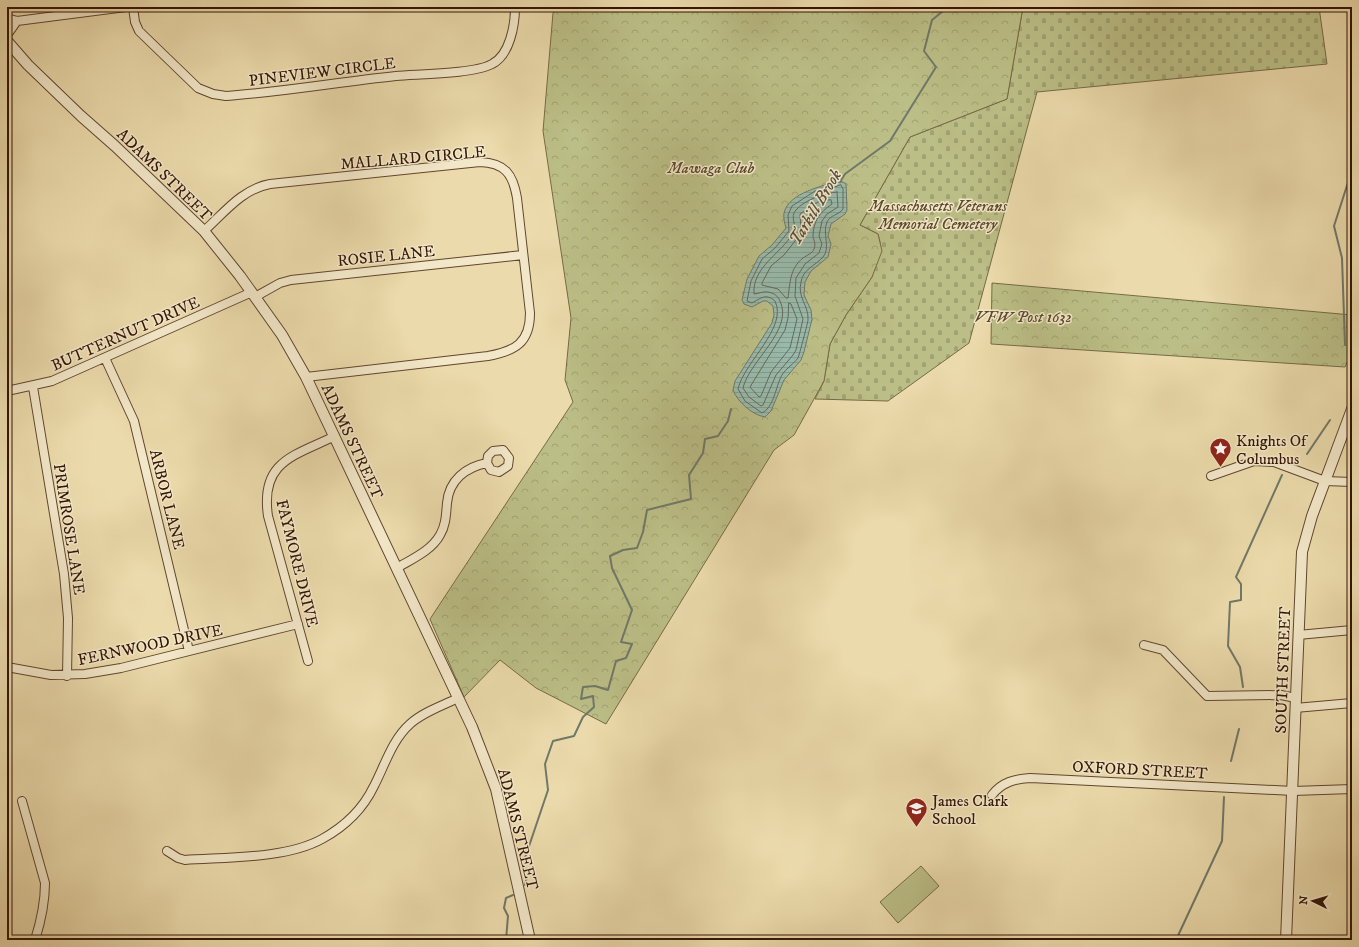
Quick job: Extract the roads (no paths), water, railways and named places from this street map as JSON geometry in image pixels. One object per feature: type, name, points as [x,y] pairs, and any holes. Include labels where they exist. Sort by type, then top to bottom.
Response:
[{"type":"street","points":[[7,18],[17,20],[126,7]]},
{"type":"street","name":"PINEVIEW CIRCLE","points":[[133,7],[135,22],[139,31],[188,80],[205,92],[226,96],[396,76],[462,71],[490,66],[506,49],[513,26],[515,7]]},
{"type":"street","points":[[7,35],[17,20]]},
{"type":"street","name":"ADAMS STREET","points":[[7,41],[28,65],[204,231],[254,295],[282,335],[306,378],[335,436],[484,756],[496,789],[530,940]]},
{"type":"street","name":"MALLARD CIRCLE","points":[[204,231],[244,195],[262,186],[486,162],[502,167],[514,182],[523,255],[529,324],[525,337],[514,348],[488,356],[306,378]]},
{"type":"street","name":"ROSIE LANE","points":[[254,295],[280,283],[291,280],[523,255]]},
{"type":"street","name":"BUTTERNUT DRIVE","points":[[7,391],[33,387],[52,381],[254,295]]},
{"type":"street","name":"ARBOR LANE","points":[[105,358],[134,421],[189,651]]},
{"type":"street","name":"PRIMROSE LANE","points":[[33,387],[64,574],[68,618],[67,676]]},
{"type":"street","name":"SOUTH STREET","points":[[1286,940],[1303,545],[1352,410]]},
{"type":"street","name":"FAYMORE DRIVE","points":[[308,661],[268,516],[266,499],[268,486],[273,473],[284,462],[335,436]]},
{"type":"street","points":[[1211,476],[1254,461],[1274,462],[1325,481],[1352,482]]},
{"type":"street","points":[[397,568],[429,549],[439,537],[445,522],[448,496],[456,480],[467,470],[487,463]]},
{"type":"street","name":"FERNWOOD DRIVE","points":[[7,667],[51,675],[67,676],[103,672],[298,624]]},
{"type":"street","points":[[1298,635],[1352,630]]},
{"type":"street","points":[[1144,645],[1163,650],[1207,696],[1281,695],[1295,703],[1352,703]]},
{"type":"street","points":[[167,851],[185,860],[280,852],[321,840],[345,824],[366,800],[390,752],[405,728],[421,716],[458,698]]},
{"type":"street","name":"OXFORD STREET","points":[[992,795],[999,787],[1009,781],[1030,778],[1293,791],[1352,789]]},
{"type":"street","points":[[22,801],[45,883],[42,918],[35,940]]},
{"type":"water","points":[[839,180],[846,184],[847,210],[845,214],[831,224],[828,236],[831,244],[828,257],[811,271],[805,282],[804,295],[811,310],[812,319],[804,352],[801,360],[784,380],[771,411],[765,417],[760,416],[746,407],[738,399],[733,390],[735,381],[772,323],[774,315],[773,306],[767,301],[763,301],[752,307],[744,304],[742,300],[747,279],[759,256],[772,245],[786,228],[784,213],[792,200],[807,191]]},
{"type":"waterway","name":"Tarkill Brook","points":[[840,182],[845,174],[890,141],[936,67],[924,51],[932,20],[948,7]]},
{"type":"waterway","points":[[1345,345],[1342,258],[1334,226],[1352,170]]},
{"type":"waterway","name":"Tarkill Brook","points":[[525,885],[527,877],[524,861],[548,790],[545,764],[553,741],[574,736],[583,717],[594,707],[593,696],[581,699],[583,687],[595,686],[608,690],[616,661],[626,658],[632,644],[621,642],[632,610],[612,568],[610,556],[623,550],[637,548],[643,532],[647,510],[691,499],[689,475],[703,453],[705,439],[718,436],[728,421],[731,409]]},
{"type":"waterway","points":[[1307,454],[1330,420]]},
{"type":"waterway","points":[[1243,687],[1240,667],[1228,646],[1230,602],[1241,600],[1241,584],[1236,577],[1282,475]]},
{"type":"waterway","points":[[1231,761],[1239,729]]},
{"type":"waterway","points":[[1176,940],[1222,841],[1224,797]]},
{"type":"waterway","name":"Tarkill Brook","points":[[506,940],[508,916],[504,908],[506,898],[513,895]]},
{"type":"place","name":"Knights Of Columbus","points":[[1220,468]]},
{"type":"place","name":"James Clark School","points":[[917,828]]},
{"type":"park label","name":"Mawaga Club","points":[[711,167]]},
{"type":"park label","name":"Massachusetts Veterans Memorial Cemetery","points":[[938,214]]},
{"type":"park label","name":"VFW Post 1632","points":[[1023,316]]}]
